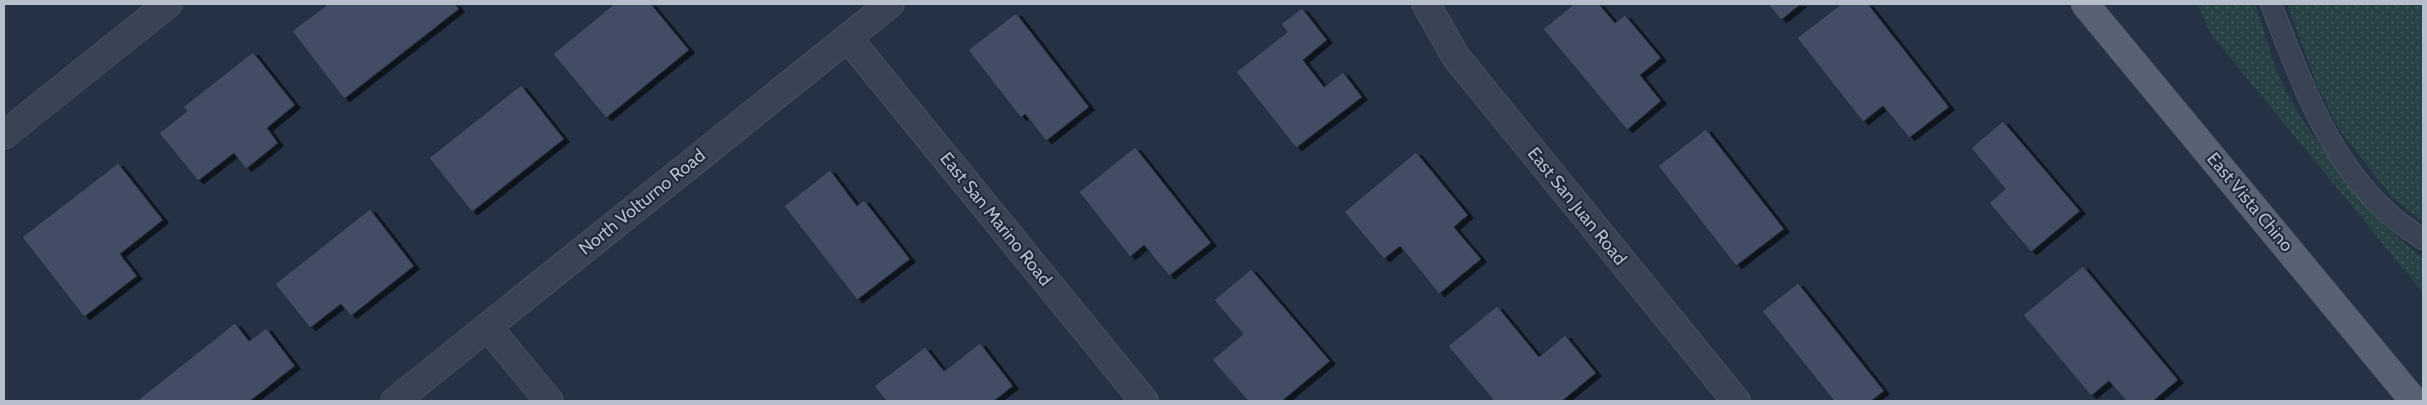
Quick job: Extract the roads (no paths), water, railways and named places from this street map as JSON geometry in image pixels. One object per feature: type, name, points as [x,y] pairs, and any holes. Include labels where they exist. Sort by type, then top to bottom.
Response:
[{"type":"main road","name":"East Vista Chino","points":[[2085,4],[2414,401]]},
{"type":"street","points":[[4,135],[168,4]]},
{"type":"street","name":"North Volturno Road","points":[[395,401],[890,4]]},
{"type":"street","name":"East San Juan Road","points":[[1426,4],[1456,57],[1736,401]]},
{"type":"street","name":"East San Marino Road","points":[[848,38],[1144,401]]},
{"type":"street","points":[[488,327],[549,401]]},
{"type":"lane","points":[[2272,4],[2311,104],[2334,146],[2360,183],[2395,219],[2423,239]]}]
